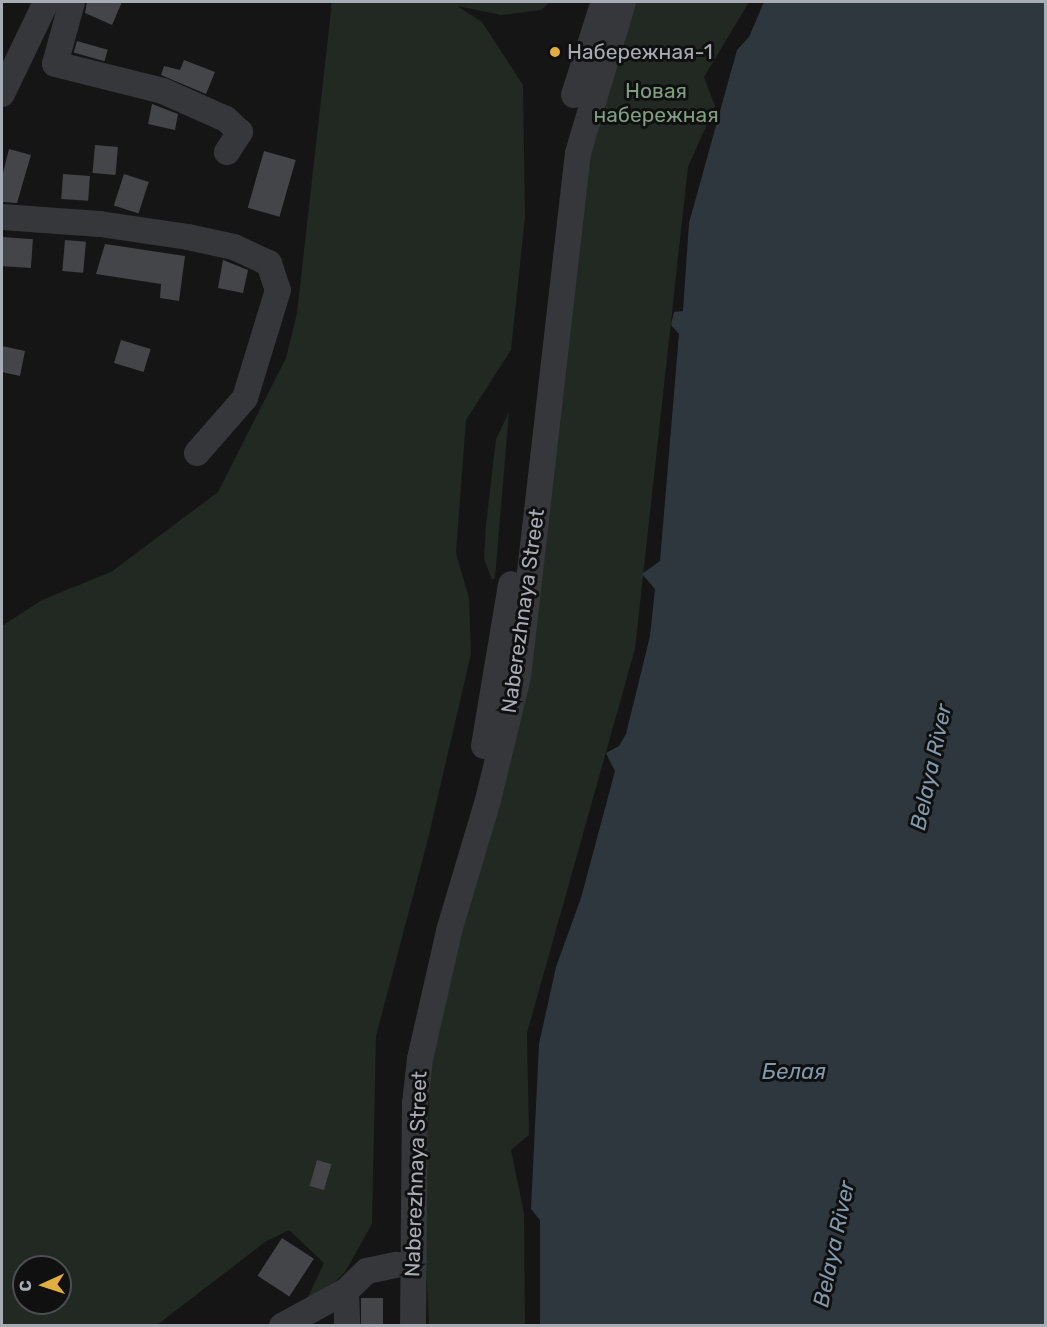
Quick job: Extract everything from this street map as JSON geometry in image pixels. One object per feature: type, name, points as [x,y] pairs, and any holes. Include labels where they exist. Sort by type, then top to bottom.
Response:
[{"type":"street","points":[[2,94],[46,2]]},
{"type":"street","points":[[72,2],[55,64],[163,91],[226,119],[240,132],[227,152]]},
{"type":"street","name":"Naberezhnaya Street","points":[[395,1326],[401,1103],[410,1034],[433,928],[491,716],[513,566],[557,181],[572,102],[604,2]]},
{"type":"street","name":"Naberezhnaya Street","points":[[413,1326],[415,1103],[420,1059],[448,930],[488,800],[518,677],[578,153],[622,2]]},
{"type":"street","points":[[2,217],[100,224],[188,237],[234,247],[269,263],[278,290],[245,398],[197,453]]},
{"type":"street","points":[[282,1326],[346,1291],[367,1271],[396,1265]]},
{"type":"street","points":[[346,1291],[347,1326]]},
{"type":"green space","points":[[332,2],[550,2],[541,10],[501,15],[457,6],[482,22],[523,85],[525,217],[511,350],[466,420],[456,553],[469,598],[471,654],[428,839],[376,1036],[372,1224],[345,1272],[315,1301],[308,1297],[324,1263],[289,1230],[265,1242],[157,1325],[2,1326],[2,626],[42,600],[111,572],[218,492],[286,358],[297,313]]},
{"type":"green space","name":"Новая набережная","points":[[633,2],[749,2],[704,77],[715,106],[688,167],[635,649],[527,1033],[529,1135],[511,1150],[524,1213],[525,1325],[429,1326],[425,1241],[430,1059],[458,933],[588,156]]},
{"type":"green space","points":[[509,412],[495,578],[492,580],[484,559],[486,525],[496,439]]},
{"type":"water","name":"Белая","points":[[764,2],[1045,2],[1045,1325],[540,1325],[540,1220],[531,1209],[539,1044],[556,967],[581,898],[615,771],[606,753],[619,746],[626,734],[650,636],[655,589],[642,574],[660,561],[679,334],[671,325],[674,312],[683,311],[689,223],[737,50],[749,37]]},
{"type":"building","points":[[87,2],[122,2],[112,25],[85,13]]},
{"type":"building","points":[[77,41],[108,50],[104,61],[74,53]]},
{"type":"building","points":[[184,60],[215,72],[206,94],[161,75],[164,66],[180,70]]},
{"type":"building","points":[[152,104],[178,114],[175,130],[148,124]]},
{"type":"building","points":[[95,145],[118,147],[115,175],[93,173]]},
{"type":"building","points":[[9,149],[31,155],[17,203],[2,202],[2,177]]},
{"type":"building","points":[[264,151],[296,160],[279,217],[248,208]]},
{"type":"building","points":[[63,174],[90,176],[88,201],[61,199]]},
{"type":"building","points":[[124,174],[149,182],[139,213],[114,205]]},
{"type":"building","points":[[2,237],[33,239],[31,268],[2,266]]},
{"type":"building","points":[[65,240],[86,242],[83,273],[62,271]]},
{"type":"building","points":[[105,244],[185,256],[179,301],[160,298],[161,284],[96,274]]},
{"type":"building","points":[[223,260],[248,270],[243,293],[218,288]]},
{"type":"building","points":[[121,340],[151,349],[144,372],[114,363]]},
{"type":"building","points":[[2,346],[25,351],[20,376],[2,372]]},
{"type":"building","points":[[317,1160],[331,1164],[324,1190],[310,1186]]},
{"type":"building","points":[[282,1238],[314,1259],[289,1296],[257,1276]]},
{"type":"building","points":[[361,1298],[383,1298],[383,1326],[361,1326]]},
{"type":"place","name":"Набережная-1","points":[[555,52]]},
{"type":"water label","name":"Belaya River","points":[[931,767]]},
{"type":"water label","name":"Belaya River","points":[[834,1244]]}]
